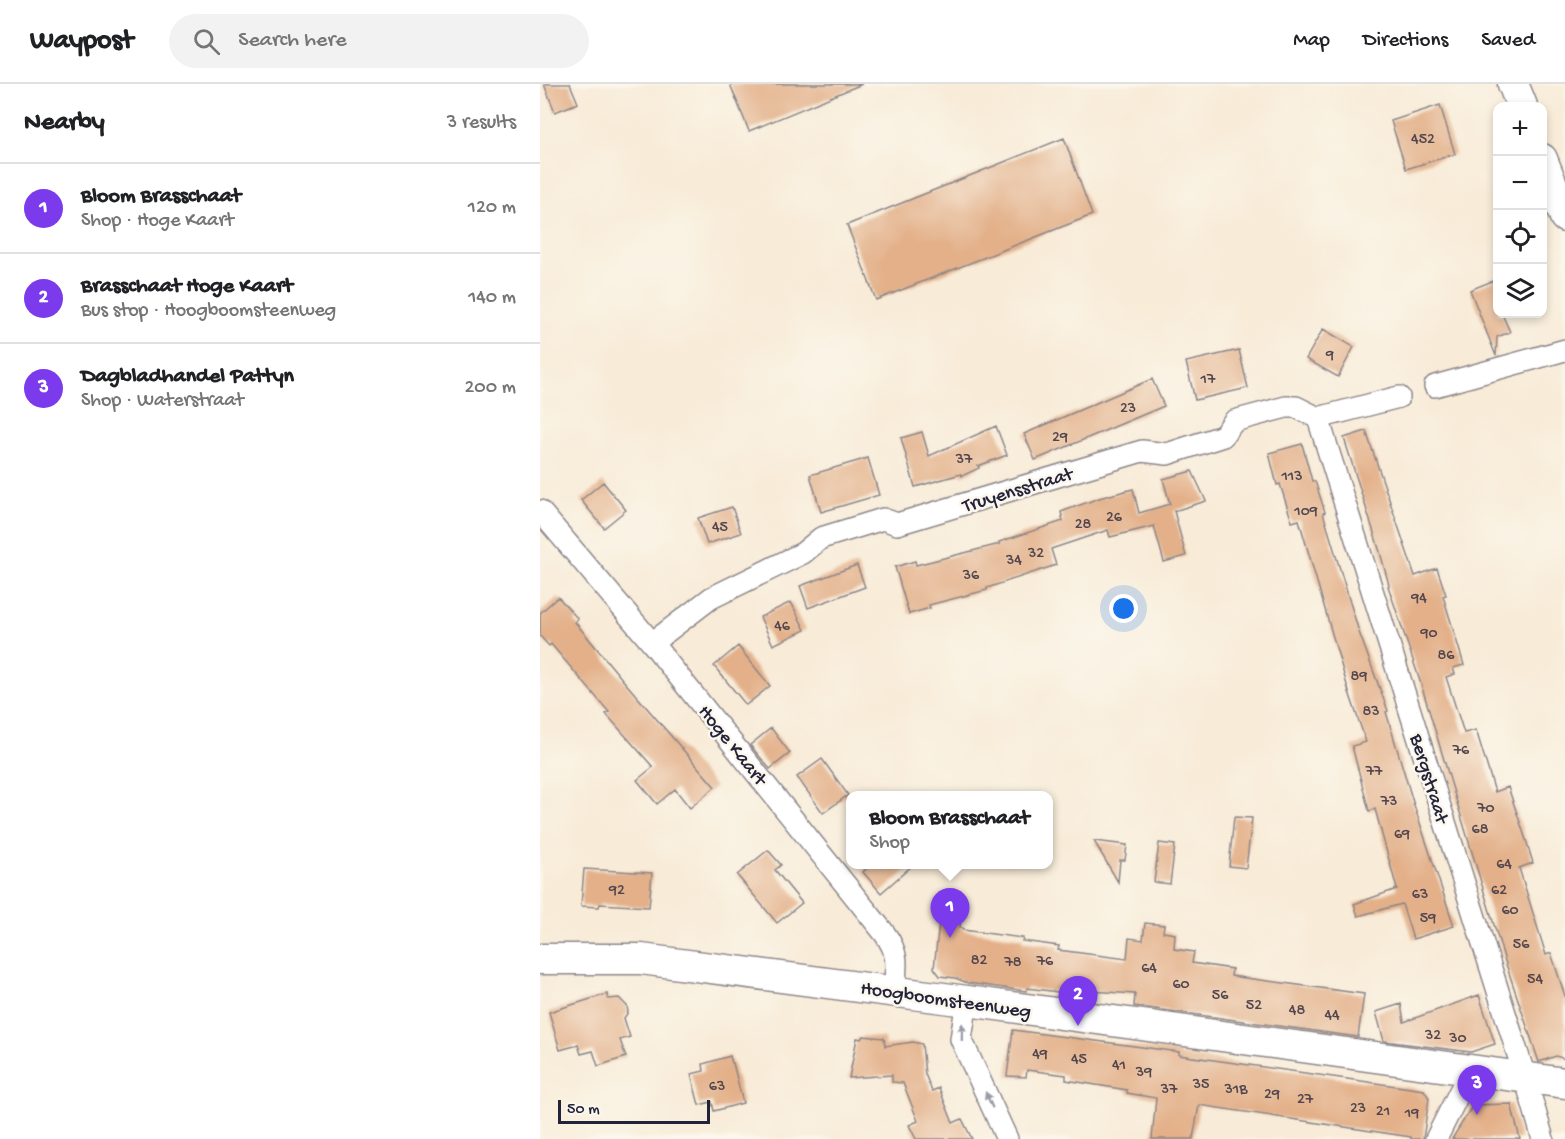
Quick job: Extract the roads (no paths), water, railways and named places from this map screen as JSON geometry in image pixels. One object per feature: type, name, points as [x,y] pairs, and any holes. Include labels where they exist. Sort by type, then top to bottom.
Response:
[{"type":"street","points":[[1513,84],[1520,102]]},
{"type":"street","points":[[1547,171],[1565,216]]},
{"type":"street","points":[[1435,386],[1565,350]]},
{"type":"street","points":[[1318,418],[1399,397]]},
{"type":"street","name":"Truyensstraat","points":[[652,643],[711,598],[803,553],[821,538],[883,519],[897,524],[1143,451],[1167,454],[1223,436],[1234,421],[1286,407],[1296,407],[1318,418]]},
{"type":"street","name":"Bergstraat","points":[[1318,418],[1543,1139]]},
{"type":"street","name":"Hoge Kaart","points":[[540,511],[652,643],[890,940],[896,956],[894,991]]},
{"type":"street","name":"Hoogboomsteenweg","points":[[540,959],[641,959],[894,991],[1565,1083]]},
{"type":"street","points":[[967,1001],[961,1039],[1007,1139]]},
{"type":"street","points":[[1437,1139],[1471,1069]]},
{"type":"place","name":"Bloom Brasschaat","points":[[950,938]]},
{"type":"place","name":"Brasschaat Hoge Kaart","points":[[1078,1026]]},
{"type":"place","name":"Dagbladhandel Pattyn","points":[[1477,1115]]}]
